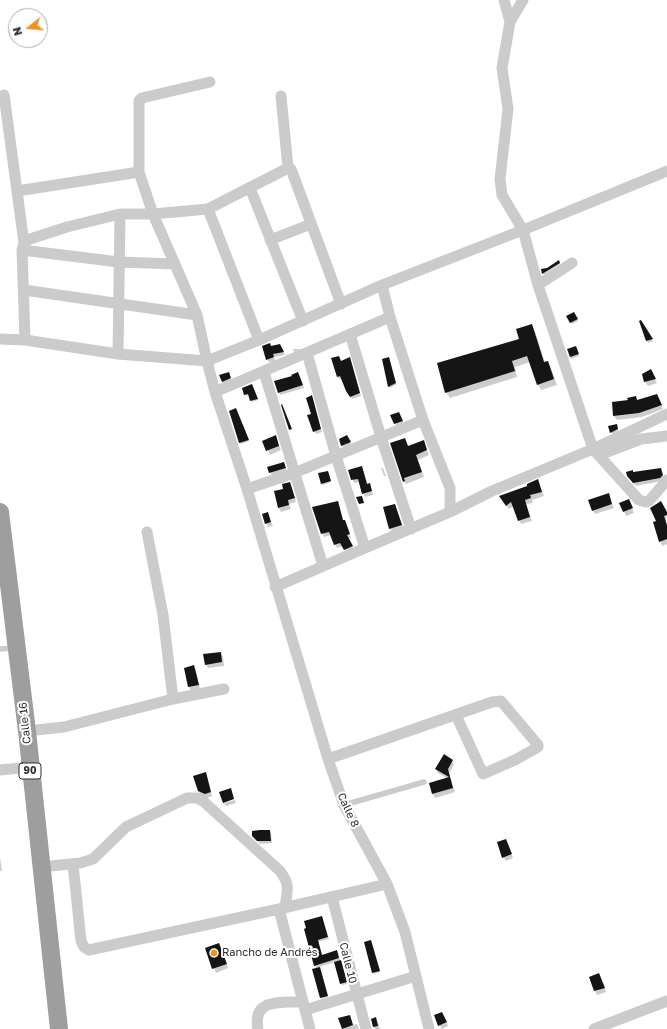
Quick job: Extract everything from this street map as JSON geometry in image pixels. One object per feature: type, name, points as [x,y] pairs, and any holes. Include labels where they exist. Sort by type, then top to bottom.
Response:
[{"type":"highway","name":"Calle 16","points":[[0,512],[8,648],[33,731],[30,767],[59,865],[59,1029]]},
{"type":"street","points":[[504,0],[510,22]]},
{"type":"street","points":[[523,0],[510,22],[502,68],[508,109],[500,179],[502,195],[523,230],[538,285],[596,452],[639,500],[646,502],[649,501],[667,480]]},
{"type":"street","name":"Calle 8","points":[[210,82],[142,98],[139,101],[139,172],[153,214],[197,315],[206,361],[215,392],[247,489],[328,759],[344,805],[387,884],[405,932],[429,1029]]},
{"type":"street","points":[[4,94],[23,246],[24,290],[22,340]]},
{"type":"street","points":[[281,96],[288,168],[341,304]]},
{"type":"street","points":[[23,246],[30,239],[67,227],[120,214],[153,214],[208,209],[288,168]]},
{"type":"street","points":[[3,339],[22,340],[118,354],[206,361],[303,321],[382,285],[523,230],[667,171]]},
{"type":"street","points":[[17,191],[139,172]]},
{"type":"street","points":[[250,188],[303,321]]},
{"type":"street","points":[[208,209],[259,340]]},
{"type":"street","points":[[118,354],[120,214]]},
{"type":"street","points":[[270,240],[311,224]]},
{"type":"street","points":[[23,246],[119,262],[175,264]]},
{"type":"street","points":[[538,285],[572,263]]},
{"type":"street","points":[[382,285],[390,317],[423,420],[450,488],[450,512]]},
{"type":"street","points":[[24,290],[197,315]]},
{"type":"street","points":[[215,392],[390,317]]},
{"type":"street","points":[[350,334],[410,529]]},
{"type":"street","points":[[306,353],[365,548]]},
{"type":"street","points":[[264,372],[323,566]]},
{"type":"street","points":[[596,452],[667,414]]},
{"type":"street","points":[[247,489],[294,473],[423,420]]},
{"type":"street","points":[[276,588],[323,566],[450,512],[492,491],[596,452],[641,439],[667,436]]},
{"type":"street","points":[[147,532],[164,615],[173,699]]},
{"type":"street","points":[[33,731],[53,728],[173,699],[224,689]]},
{"type":"street","points":[[328,759],[492,702],[501,702],[538,745],[538,747],[515,760],[483,774],[456,715]]},
{"type":"street","points":[[0,770],[30,767]]},
{"type":"street","points":[[310,1029],[282,908],[288,885],[286,880],[280,871],[203,801],[197,798],[187,798],[126,827],[97,857],[59,865],[81,941],[84,947],[89,950],[282,908],[332,897],[387,884]]},
{"type":"street","name":"Calle 10","points":[[332,897],[366,1029]]},
{"type":"street","points":[[258,1029],[257,1021],[259,1011],[264,1006],[276,1002],[304,1006],[356,994],[416,976]]},
{"type":"street","points":[[594,1029],[667,1001]]},
{"type":"lane","points":[[344,805],[424,782]]},
{"type":"building","points":[[559,260],[560,263],[542,274],[541,269],[547,268]]},
{"type":"building","points":[[574,312],[578,319],[570,323],[566,316]]},
{"type":"building","points":[[641,320],[653,339],[646,341],[639,321]]},
{"type":"building","points":[[532,324],[544,362],[548,361],[554,379],[537,385],[527,356],[512,361],[515,371],[445,393],[437,363],[519,339],[516,329]]},
{"type":"building","points":[[270,343],[271,346],[280,344],[284,352],[273,354],[274,357],[266,360],[262,346]]},
{"type":"building","points":[[576,346],[579,354],[570,357],[567,349]]},
{"type":"building","points":[[339,356],[341,361],[350,357],[360,393],[350,397],[340,376],[337,377],[331,358]]},
{"type":"building","points":[[389,357],[396,383],[388,387],[382,359]]},
{"type":"building","points":[[651,369],[656,379],[644,382],[642,374]]},
{"type":"building","points":[[229,372],[231,378],[222,382],[219,375]]},
{"type":"building","points":[[298,372],[303,385],[278,393],[274,381],[292,376],[291,375]]},
{"type":"building","points":[[252,384],[258,399],[250,401],[248,394],[244,395],[242,388]]},
{"type":"building","points":[[657,394],[662,405],[639,413],[613,416],[612,402],[628,400],[627,398],[636,396],[637,400]]},
{"type":"building","points":[[312,395],[321,429],[313,432],[307,415],[311,414],[306,398]]},
{"type":"building","points":[[282,404],[292,429],[289,430],[281,405]]},
{"type":"building","points":[[236,408],[249,440],[239,443],[229,411]]},
{"type":"building","points":[[399,412],[403,421],[394,424],[390,415]]},
{"type":"building","points":[[617,424],[618,429],[610,433],[608,426]]},
{"type":"building","points":[[276,435],[279,446],[266,451],[262,441]]},
{"type":"building","points":[[347,435],[351,442],[341,446],[339,439]]},
{"type":"building","points":[[405,438],[408,446],[424,440],[427,450],[416,455],[422,472],[404,478],[405,481],[403,482],[390,443]]},
{"type":"building","points":[[284,462],[286,468],[269,473],[267,467]]},
{"type":"building","points":[[362,466],[367,484],[370,483],[372,491],[362,494],[358,479],[351,480],[348,470]]},
{"type":"building","points":[[661,468],[663,475],[660,478],[633,483],[627,476],[626,472],[633,470],[633,472]]},
{"type":"building","points":[[328,471],[331,481],[321,484],[318,473]]},
{"type":"building","points":[[538,479],[542,492],[530,495],[531,498],[525,500],[530,517],[518,521],[511,502],[506,506],[499,496],[527,486],[527,484]]},
{"type":"building","points":[[290,482],[295,498],[288,500],[289,505],[278,508],[274,491],[283,489],[282,484]]},
{"type":"building","points":[[609,493],[612,504],[592,511],[588,500]]},
{"type":"building","points":[[362,496],[364,503],[359,504],[356,497]]},
{"type":"building","points":[[629,499],[633,508],[623,512],[619,503]]},
{"type":"building","points":[[338,501],[343,520],[345,520],[350,534],[347,535],[353,546],[344,550],[340,543],[334,545],[329,532],[321,534],[312,507]]},
{"type":"building","points":[[661,501],[667,512],[667,515],[664,516],[667,525],[667,539],[659,542],[653,522],[656,521],[650,508]]},
{"type":"building","points":[[395,504],[402,525],[389,529],[383,507]]},
{"type":"building","points":[[268,512],[271,522],[265,524],[262,514]]},
{"type":"building","points":[[221,652],[222,662],[205,665],[203,654]]},
{"type":"building","points":[[194,665],[199,685],[188,687],[184,668]]},
{"type":"building","points":[[444,754],[453,760],[448,769],[453,788],[432,794],[429,783],[449,777],[435,769]]},
{"type":"building","points":[[206,772],[211,792],[205,794],[198,791],[193,776]]},
{"type":"building","points":[[231,788],[234,799],[223,803],[219,792]]},
{"type":"building","points":[[270,830],[271,841],[257,841],[252,836],[252,831]]},
{"type":"building","points":[[506,839],[512,854],[502,858],[497,842]]},
{"type":"building","points":[[322,916],[328,937],[318,940],[322,955],[337,950],[339,958],[314,966],[304,929],[306,928],[304,921]]},
{"type":"building","points":[[371,940],[380,971],[372,973],[364,942]]},
{"type":"building","points":[[219,943],[227,964],[212,969],[205,948]]},
{"type":"building","points":[[341,960],[347,982],[340,984],[334,962]]},
{"type":"building","points":[[320,967],[328,996],[320,998],[312,969]]},
{"type":"building","points":[[599,973],[605,988],[594,991],[589,977]]},
{"type":"building","points":[[442,1012],[447,1022],[438,1026],[434,1015]]},
{"type":"building","points":[[350,1015],[353,1025],[342,1029],[338,1018]]},
{"type":"building","points":[[376,1017],[378,1026],[373,1027],[371,1019]]},
{"type":"place","name":"Rancho de Andrés","points":[[214,953]]}]
